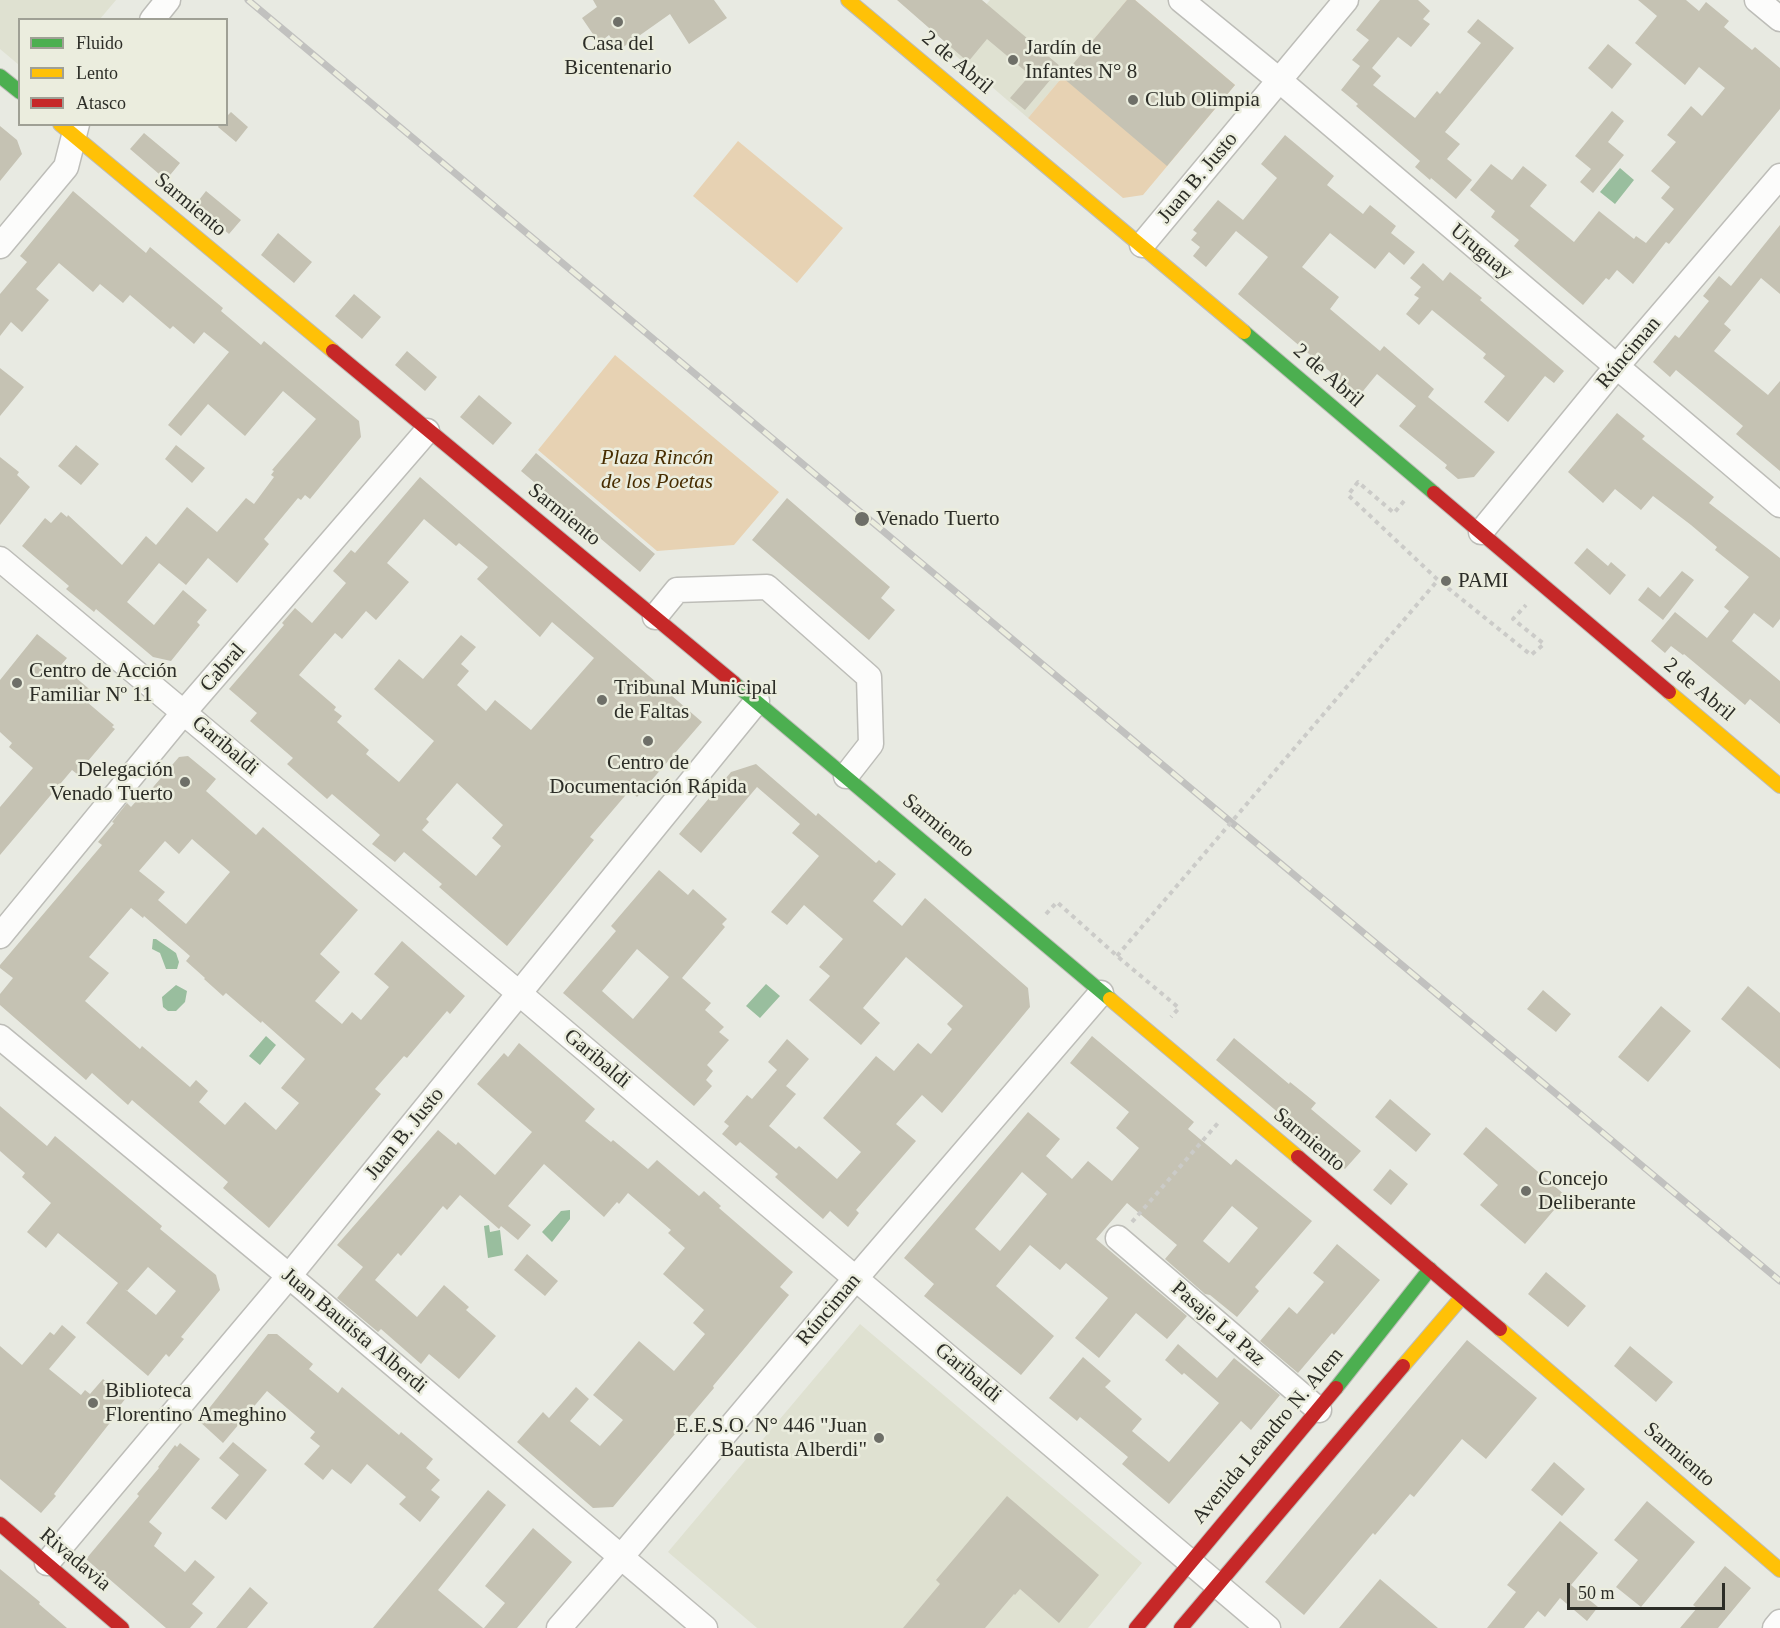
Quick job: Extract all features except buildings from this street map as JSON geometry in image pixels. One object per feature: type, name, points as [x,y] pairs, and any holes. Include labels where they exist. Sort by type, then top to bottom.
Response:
[{"type":"street","points":[[154,18],[168,0]]},
{"type":"street","name":"2 de Abril","points":[[848,0],[1142,245],[1780,786]]},
{"type":"street","name":"Uruguay","points":[[1181,0],[1279,80],[1780,505]]},
{"type":"street","name":"Juan B. Justo","points":[[1142,245],[1346,0]]},
{"type":"street","points":[[1757,0],[1780,19]]},
{"type":"street","points":[[0,76],[18,90]]},
{"type":"street","points":[[0,246],[66,167],[71,128]]},
{"type":"street","name":"Sarmiento","points":[[71,128],[428,431],[846,776],[1430,1269],[1780,1570]]},
{"type":"street","name":"Rúnciman","points":[[1481,532],[1617,366],[1780,176]]},
{"type":"street","name":"Cabral","points":[[0,936],[184,712],[428,431]]},
{"type":"street","name":"Garibaldi","points":[[0,559],[520,994],[1268,1628]]},
{"type":"street","points":[[655,617],[677,590],[767,587],[869,677],[871,744],[846,776]]},
{"type":"street","name":"Juan B. Justo","points":[[47,1563],[289,1276],[757,701]]},
{"type":"street","name":"Rúnciman","points":[[559,1628],[1101,993]]},
{"type":"street","name":"Juan Bautista Alberdi","points":[[0,1037],[289,1276],[705,1628]]},
{"type":"street","name":"Pasaje La Paz","points":[[1118,1238],[1318,1410]]},
{"type":"street","name":"Avenida Leandro N. Alem","points":[[1136,1628],[1318,1410],[1430,1269]]},
{"type":"street","points":[[1181,1628],[1462,1297]]},
{"type":"street","name":"Rivadavia","points":[[0,1524],[122,1628]]},
{"type":"street","points":[[1775,1628],[1780,1622]]},
{"type":"path","points":[[1419,482],[1394,513],[1358,482],[1348,495],[1438,580],[1531,655],[1544,644],[1513,619],[1544,585]]},
{"type":"path","points":[[1117,956],[1438,580]]},
{"type":"path","points":[[1030,933],[1057,902],[1179,1008],[1154,1037]]},
{"type":"path","points":[[1118,1238],[1234,1104]]},
{"type":"shaded area","points":[[0,0],[116,0],[101,18],[18,18],[18,64],[0,49]]},
{"type":"shaded area","name":"Jardín de Infantes N° 8","points":[[990,0],[1127,0],[1028,118],[948,49]]},
{"type":"shaded area","points":[[1620,168],[1634,180],[1615,204],[1600,192]]},
{"type":"shaded area","points":[[153,939],[176,953],[179,962],[177,969],[166,969],[160,953],[152,949]]},
{"type":"shaded area","points":[[766,984],[780,996],[760,1018],[746,1006]]},
{"type":"shaded area","points":[[176,985],[187,991],[185,1002],[176,1011],[168,1011],[163,1007],[162,997]]},
{"type":"shaded area","points":[[266,1036],[276,1045],[260,1065],[249,1056]]},
{"type":"shaded area","points":[[570,1210],[570,1219],[552,1242],[542,1232],[561,1211]]},
{"type":"shaded area","points":[[489,1225],[490,1232],[500,1230],[503,1255],[488,1258],[484,1226]]},
{"type":"shaded area","name":"E.E.S.O. N° 446 \"Juan Bautista Alberdi\"","points":[[860,1324],[1142,1563],[1088,1628],[757,1628],[668,1552]]},
{"type":"green space","name":"Club Olimpia","points":[[1127,0],[1135,0],[1235,85],[1143,195],[1123,198],[1028,118]]},
{"type":"green space","points":[[738,141],[843,228],[797,283],[693,196]]},
{"type":"green space","name":"Plaza Rincón de los Poetas","points":[[615,355],[779,492],[734,545],[657,551],[538,450]]},
{"type":"railway","points":[[248,0],[1780,1281]]},
{"type":"traffic: fast","points":[[0,76],[18,90]]},
{"type":"traffic: fast","points":[[1244,332],[1434,493]]},
{"type":"traffic: fast","points":[[734,683],[1110,999]]},
{"type":"traffic: fast","points":[[1336,1388],[1430,1269]]},
{"type":"traffic: slow","points":[[848,0],[1244,332]]},
{"type":"traffic: slow","points":[[62,126],[333,351]]},
{"type":"traffic: slow","points":[[1669,692],[1780,786]]},
{"type":"traffic: slow","points":[[1110,999],[1298,1157]]},
{"type":"traffic: slow","points":[[1403,1366],[1462,1297]]},
{"type":"traffic: slow","points":[[1500,1329],[1780,1570]]},
{"type":"traffic: jam","points":[[333,351],[734,683]]},
{"type":"traffic: jam","points":[[1434,493],[1669,692]]},
{"type":"traffic: jam","points":[[1298,1157],[1500,1329]]},
{"type":"traffic: jam","points":[[1181,1628],[1403,1366]]},
{"type":"traffic: jam","points":[[1136,1628],[1336,1388]]},
{"type":"traffic: jam","points":[[0,1524],[122,1628]]},
{"type":"place","name":"Casa del Bicentenario","points":[[618,22]]},
{"type":"place","name":"Jardín de Infantes N° 8","points":[[1013,60]]},
{"type":"place","name":"Club Olimpia","points":[[1133,100]]},
{"type":"place","name":"Venado Tuerto","points":[[862,519]]},
{"type":"place","name":"PAMI","points":[[1446,581]]},
{"type":"place","name":"Centro de Acción Familiar Nº 11","points":[[17,683]]},
{"type":"place","name":"Tribunal Municipal de Faltas","points":[[602,700]]},
{"type":"place","name":"Centro de Documentación Rápida","points":[[648,741]]},
{"type":"place","name":"Delegación Venado Tuerto","points":[[185,782]]},
{"type":"place","name":"Concejo Deliberante","points":[[1526,1191]]},
{"type":"place","name":"Biblioteca Florentino Ameghino","points":[[93,1403]]},
{"type":"place","name":"E.E.S.O. N° 446 \"Juan Bautista Alberdi\"","points":[[879,1438]]}]
